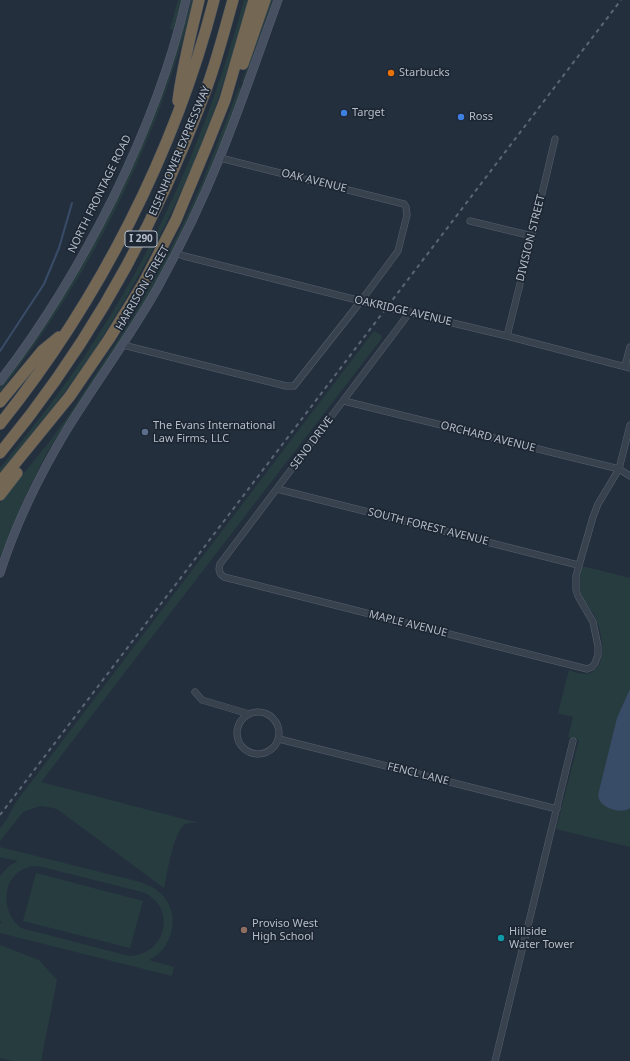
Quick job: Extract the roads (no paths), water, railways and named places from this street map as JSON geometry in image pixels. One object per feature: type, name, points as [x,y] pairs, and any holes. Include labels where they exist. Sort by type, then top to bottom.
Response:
[{"type":"highway","points":[[176,119],[180,79],[199,0]]},
{"type":"highway","name":"EISENHOWER EXPRESSWAY","points":[[0,424],[45,364],[68,330],[107,264],[136,210],[176,119],[206,30],[214,0]]},
{"type":"highway","name":"EISENHOWER EXPRESSWAY","points":[[0,453],[44,397],[70,360],[134,254],[158,205],[193,123],[208,84],[233,0]]},
{"type":"highway","points":[[0,482],[70,396],[109,339],[143,284],[176,220],[225,100],[254,0]]},
{"type":"highway","points":[[225,100],[238,78],[266,0]]},
{"type":"highway","points":[[0,402],[42,351],[68,330]]},
{"type":"highway","points":[[0,495],[65,412],[70,396]]},
{"type":"main road","name":"NORTH FRONTAGE ROAD","points":[[0,381],[39,327],[64,287],[108,208],[132,158],[152,108],[169,60],[186,0]]},
{"type":"main road","name":"HARRISON STREET","points":[[0,573],[18,525],[40,477],[67,430],[144,312],[176,253],[220,158],[278,0]]},
{"type":"street","name":"DIVISION STREET","points":[[507,336],[555,139]]},
{"type":"street","name":"OAK AVENUE","points":[[220,158],[404,204],[407,210],[407,215],[398,251],[361,301]]},
{"type":"street","points":[[470,221],[532,236]]},
{"type":"street","name":"OAKRIDGE AVENUE","points":[[176,253],[361,301],[628,367]]},
{"type":"street","points":[[123,345],[286,386],[294,386],[361,301]]},
{"type":"street","name":"SENO DRIVE","points":[[220,574],[218,568],[220,564],[410,312]]},
{"type":"street","points":[[628,367],[630,347]]},
{"type":"street","name":"ORCHARD AVENUE","points":[[344,401],[619,469],[630,476]]},
{"type":"street","points":[[578,565],[598,504],[619,469],[630,425]]},
{"type":"street","name":"SOUTH FOREST AVENUE","points":[[277,489],[578,565]]},
{"type":"street","name":"MAPLE AVENUE","points":[[220,574],[224,578],[237,582],[587,669],[592,667],[595,663],[598,655],[598,646],[593,622],[576,590],[578,565]]},
{"type":"street","points":[[195,692],[202,700],[249,714]]},
{"type":"street","points":[[259,712],[270,715],[277,723],[279,728],[279,739],[270,751],[254,754],[244,749],[238,740],[237,730],[244,717],[249,714],[259,712]]},
{"type":"street","name":"FENCL LANE","points":[[279,739],[557,809]]},
{"type":"street","points":[[496,1061],[573,741]]},
{"type":"water","points":[[630,689],[630,808],[623,811],[618,811],[602,804],[598,793],[617,718]]},
{"type":"waterway","points":[[0,351],[44,284],[59,248],[72,203]]},
{"type":"railway","points":[[0,815],[621,0]]},
{"type":"place","name":"Starbucks","points":[[391,73]]},
{"type":"place","name":"Target","points":[[344,113]]},
{"type":"place","name":"Ross","points":[[461,117]]},
{"type":"place","name":"The Evans International Law Firms, LLC","points":[[145,432]]},
{"type":"place","name":"Proviso West High School","points":[[244,930]]},
{"type":"place","name":"Hillside Water Tower","points":[[501,938]]}]
